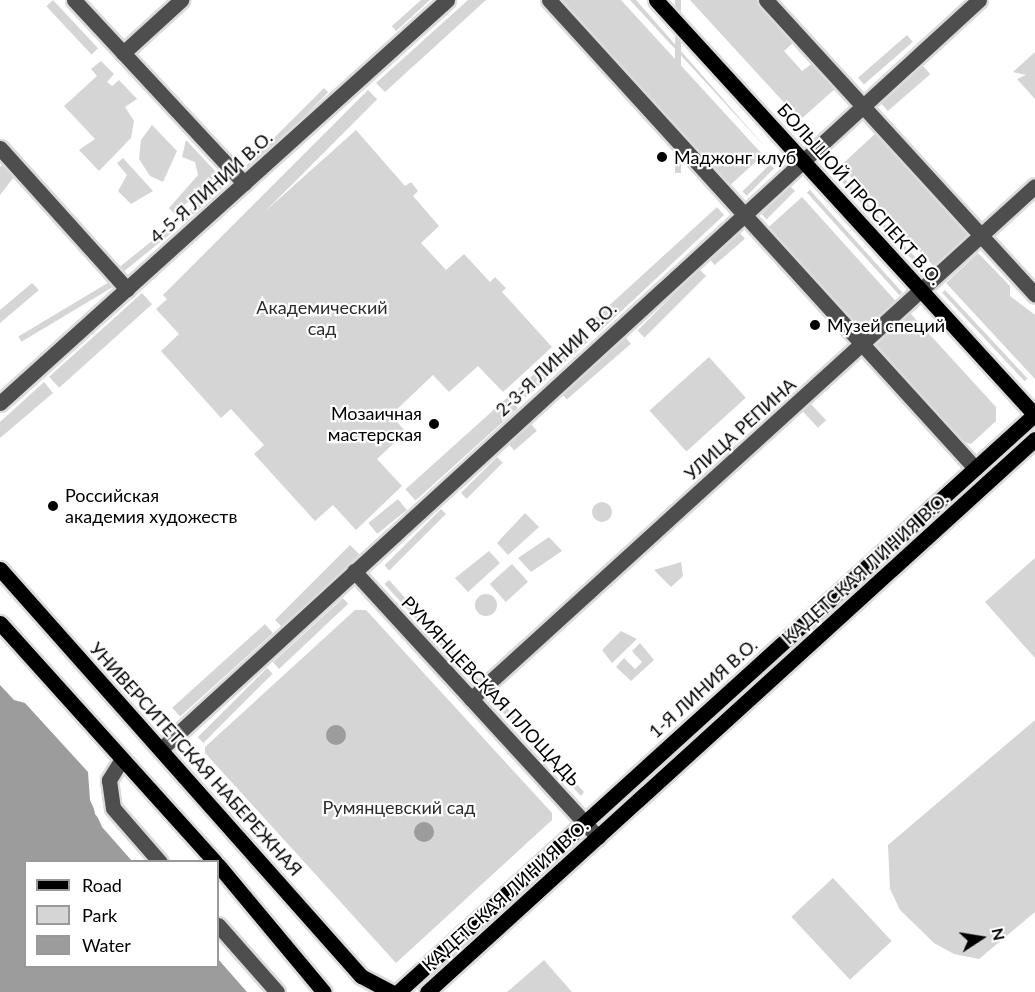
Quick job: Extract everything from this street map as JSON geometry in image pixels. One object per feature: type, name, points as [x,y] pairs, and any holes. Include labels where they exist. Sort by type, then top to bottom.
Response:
[{"type":"main road","name":"БОЛЬШОЙ ПРОСПЕКТ В.О.","points":[[656,0],[1035,414]]},
{"type":"main road","name":"1-Я ЛИНИЯ В.О.","points":[[398,992],[1035,414]]},
{"type":"main road","name":"КАДЕТСКАЯ ЛИНИЯ В.О.","points":[[427,992],[1035,439]]},
{"type":"main road","name":"УНИВЕРСИТЕТСКАЯ НАБЕРЕЖНАЯ","points":[[0,568],[361,976],[391,992]]},
{"type":"main road","points":[[0,623],[213,860]]},
{"type":"main road","points":[[219,867],[321,986],[335,992]]},
{"type":"main road","name":"УНИВЕРСИТЕТСКАЯ НАБЕРЕЖНАЯ","points":[[361,976],[367,992]]},
{"type":"street","points":[[74,0],[244,183]]},
{"type":"street","points":[[123,53],[181,0]]},
{"type":"street","name":"4-5-Я ЛИНИИ В.О.","points":[[0,403],[447,0]]},
{"type":"street","points":[[549,0],[975,468]]},
{"type":"street","points":[[766,0],[1035,295]]},
{"type":"street","name":"2-3-Я ЛИНИИ В.О.","points":[[161,749],[979,0]]},
{"type":"street","points":[[0,148],[127,289]]},
{"type":"street","name":"УЛИЦА РЕПИНА","points":[[471,699],[1035,186]]},
{"type":"street","name":"РУМЯНЦЕВСКАЯ ПЛОЩАДЬ","points":[[354,571],[598,837]]},
{"type":"street","points":[[122,759],[109,780],[113,808],[159,860]]},
{"type":"street","points":[[219,926],[277,992]]},
{"type":"green space","points":[[53,0],[98,48],[91,54],[46,6]]},
{"type":"green space","points":[[421,0],[430,0],[396,31],[392,26]]},
{"type":"green space","points":[[468,0],[486,0],[385,92],[376,83]]},
{"type":"green space","points":[[555,0],[621,0],[763,155],[726,189]]},
{"type":"green space","points":[[630,0],[636,0],[768,150]]},
{"type":"green space","points":[[675,0],[681,0],[681,173],[675,173]]},
{"type":"green space","points":[[690,0],[758,0],[795,41],[784,51],[802,71],[814,62],[837,87],[800,120]]},
{"type":"green space","points":[[907,35],[913,42],[864,84],[858,78]]},
{"type":"green space","points":[[1035,52],[1035,99],[1017,79],[1026,75],[1013,72]]},
{"type":"green space","points":[[101,61],[114,74],[107,82],[112,86],[119,80],[137,99],[125,107],[134,121],[131,138],[99,171],[79,150],[95,139],[64,106],[97,76],[91,69]]},
{"type":"green space","points":[[923,66],[930,74],[888,111],[881,103]]},
{"type":"green space","points":[[324,88],[328,92],[250,170],[246,166]]},
{"type":"green space","points":[[368,90],[377,99],[172,304],[163,295]]},
{"type":"green space","points":[[152,125],[177,151],[163,182],[150,176],[139,159],[141,140]]},
{"type":"green space","name":"Академический сад","points":[[356,130],[405,186],[411,182],[418,191],[413,196],[439,226],[421,243],[446,270],[464,254],[490,282],[495,277],[506,288],[502,292],[552,347],[503,392],[478,366],[449,392],[433,375],[391,415],[406,432],[377,459],[402,486],[356,530],[333,505],[315,521],[254,454],[264,445],[231,409],[221,418],[161,351],[179,334],[156,309]]},
{"type":"green space","points":[[877,132],[974,236],[937,270],[840,166]]},
{"type":"green space","points":[[186,140],[218,174],[199,192],[194,188],[194,196],[175,214],[169,208],[198,175],[195,162],[182,157]]},
{"type":"green space","points":[[123,158],[153,191],[131,204],[118,191],[127,175],[117,163]]},
{"type":"green space","points":[[3,164],[14,177],[0,195],[0,167]]},
{"type":"green space","points":[[770,164],[774,168],[747,196],[742,192]]},
{"type":"green space","points":[[835,168],[927,271],[924,273],[832,171]]},
{"type":"green space","points":[[224,179],[225,186],[183,224],[179,219]]},
{"type":"green space","points":[[790,186],[795,191],[767,219],[762,214]]},
{"type":"green space","points":[[810,190],[902,293],[899,295],[807,193]]},
{"type":"green space","points":[[802,197],[898,304],[861,337],[765,230]]},
{"type":"green space","points":[[717,207],[724,215],[599,332],[590,323]]},
{"type":"green space","points":[[174,223],[178,228],[123,272],[120,267]]},
{"type":"green space","points":[[739,232],[745,239],[715,265],[709,258]]},
{"type":"green space","points":[[978,253],[1010,286],[1010,296],[1035,315],[1035,379],[946,283]]},
{"type":"green space","points":[[699,269],[706,276],[645,338],[637,331]]},
{"type":"green space","points":[[111,281],[114,286],[22,342],[18,337]]},
{"type":"green space","points":[[32,283],[39,290],[0,323],[0,310]]},
{"type":"green space","points":[[945,290],[1028,378],[1025,381],[942,293]]},
{"type":"green space","points":[[142,293],[152,304],[59,388],[49,377]]},
{"type":"green space","points":[[910,313],[996,407],[996,421],[971,444],[961,441],[874,347]]},
{"type":"green space","points":[[583,330],[591,339],[526,398],[518,389]]},
{"type":"green space","points":[[625,337],[631,344],[567,400],[561,393]]},
{"type":"green space","points":[[709,357],[746,398],[686,451],[650,411]]},
{"type":"green space","points":[[44,382],[53,393],[0,438],[0,422]]},
{"type":"green space","points":[[508,397],[518,408],[415,500],[405,489]]},
{"type":"green space","points":[[809,402],[826,420],[818,428],[801,410]]},
{"type":"green space","points":[[531,424],[537,431],[514,450],[508,444]]},
{"type":"green space","points":[[497,457],[503,463],[467,499],[461,493]]},
{"type":"green space","points":[[398,499],[407,510],[377,534],[368,523]]},
{"type":"green space","points":[[602,502],[609,505],[612,512],[609,519],[602,522],[595,519],[592,512],[595,505]]},
{"type":"green space","points":[[441,509],[446,514],[389,571],[384,566]]},
{"type":"green space","points":[[525,513],[539,527],[508,555],[497,543]]},
{"type":"green space","points":[[549,537],[562,551],[531,572],[518,558]]},
{"type":"green space","points":[[350,545],[359,554],[284,629],[275,620]]},
{"type":"green space","points":[[489,551],[500,563],[468,592],[455,578]]},
{"type":"green space","points":[[1035,558],[1035,658],[985,602]]},
{"type":"green space","points":[[681,562],[683,576],[671,587],[654,570]]},
{"type":"green space","points":[[512,564],[528,582],[506,602],[490,584]]},
{"type":"green space","points":[[389,580],[479,680],[475,684],[385,584]]},
{"type":"green space","points":[[486,594],[494,597],[497,605],[494,613],[486,616],[478,613],[475,605],[478,597]]},
{"type":"green space","points":[[343,598],[348,604],[279,669],[273,662]]},
{"type":"green space","name":"Румянцевский сад","points":[[355,610],[366,610],[552,813],[552,820],[396,963],[205,753],[205,747]]},
{"type":"green space","points":[[265,624],[273,633],[180,717],[172,708]]},
{"type":"green space","points":[[621,631],[637,639],[612,663],[602,650]]},
{"type":"green space","points":[[640,643],[654,660],[631,681],[616,667],[624,658],[635,669],[642,662],[632,651]]},
{"type":"green space","points":[[267,668],[273,674],[203,743],[198,737]]},
{"type":"green space","points":[[492,692],[528,731],[524,735],[488,696]]},
{"type":"green space","points":[[1035,720],[1035,912],[979,959],[954,954],[934,943],[900,910],[890,889],[888,845]]},
{"type":"green space","points":[[535,739],[584,792],[581,796],[531,743]]},
{"type":"green space","points":[[833,878],[892,941],[850,980],[791,917]]},
{"type":"green space","points":[[544,960],[572,992],[507,992]]},
{"type":"water","points":[[0,685],[14,700],[25,703],[88,772],[90,800],[102,827],[131,860],[24,860],[24,968],[219,968],[219,960],[247,992],[0,992]]},
{"type":"water","points":[[336,725],[343,728],[346,735],[343,742],[336,745],[329,742],[326,735],[329,728]]},
{"type":"water","points":[[424,822],[431,825],[434,832],[431,839],[424,842],[417,839],[414,832],[417,825]]},
{"type":"pier","points":[[88,772],[97,813],[133,860],[133,860],[95,814]]},
{"type":"place","name":"Маджонг клуб","points":[[662,157]]},
{"type":"place","name":"Музей специй","points":[[815,325]]},
{"type":"place","name":"Мозаичная мастерская","points":[[434,424]]},
{"type":"place","name":"Российская академия художеств","points":[[53,506]]}]
